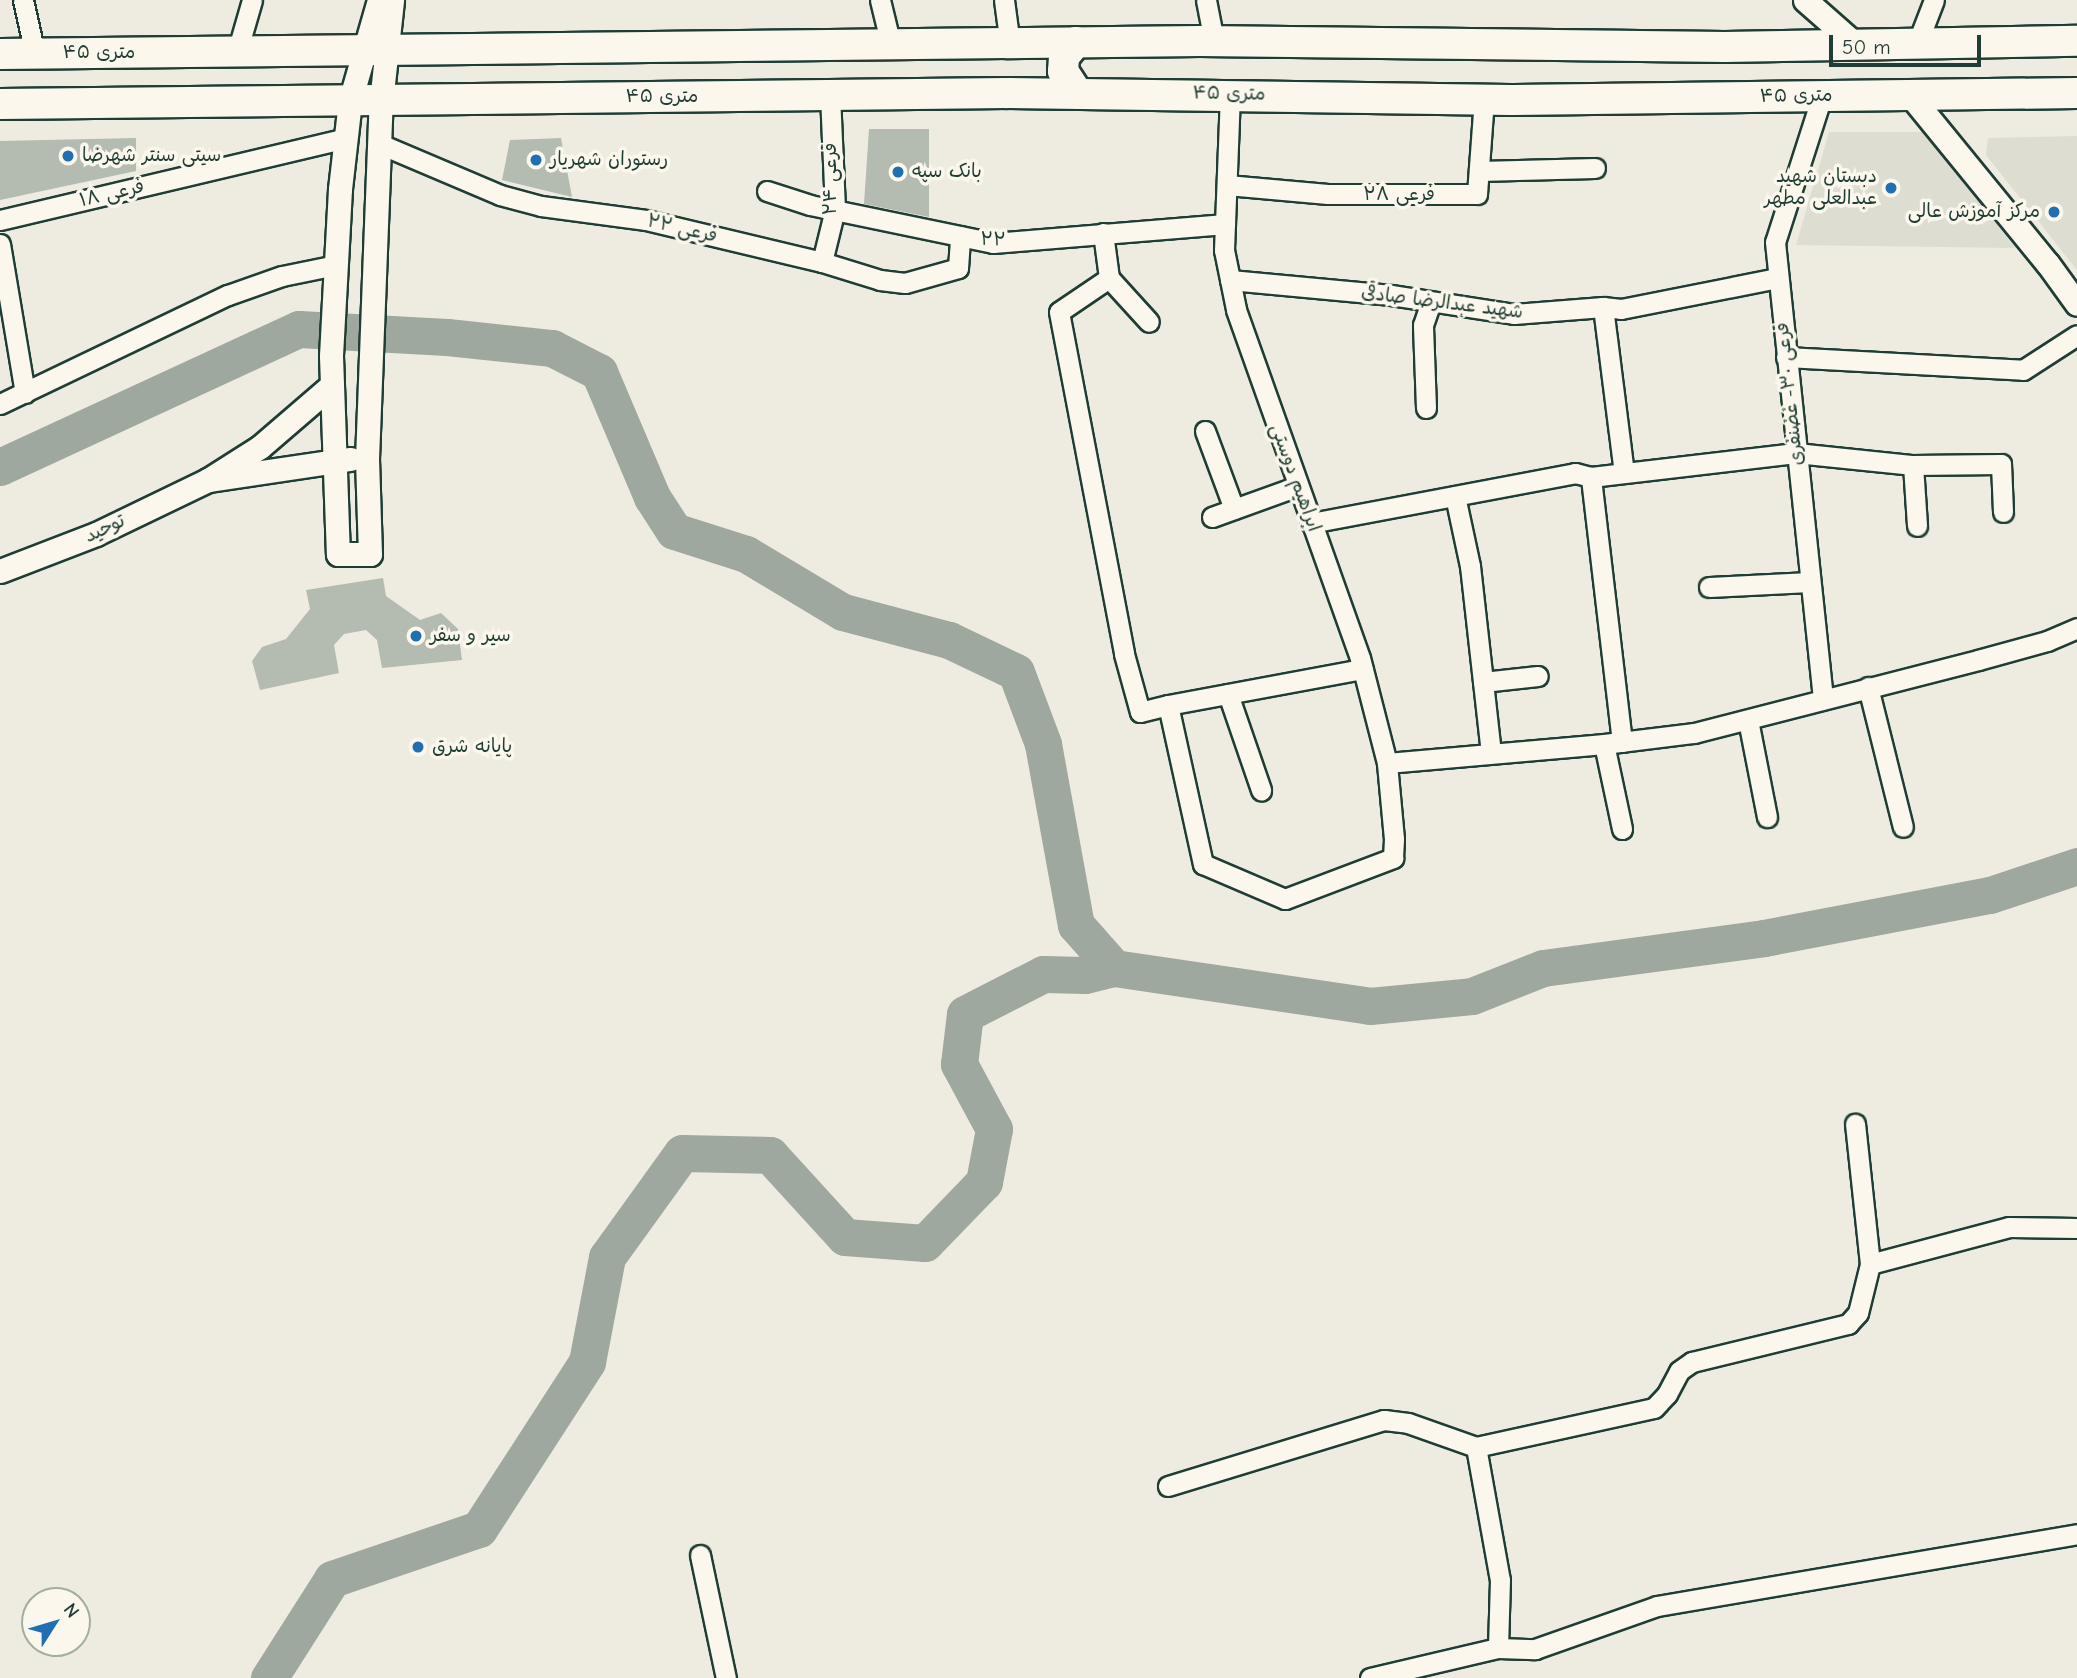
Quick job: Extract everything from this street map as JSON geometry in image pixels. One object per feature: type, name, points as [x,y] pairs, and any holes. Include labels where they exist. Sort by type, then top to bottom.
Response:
[{"type":"main road","name":"۴۵ متری","points":[[0,54],[1214,41],[1725,47],[2077,41]]},
{"type":"main road","points":[[1076,42],[1065,57],[1063,71],[1078,94]]},
{"type":"main road","points":[[1009,93],[1018,85],[1021,71],[1019,59],[1010,45]]},
{"type":"main road","name":"۴۵ متری","points":[[350,101],[1009,93],[1484,99],[2077,93]]},
{"type":"main road","points":[[0,104],[350,101]]},
{"type":"street","points":[[23,0],[35,54]]},
{"type":"street","points":[[237,52],[251,0]]},
{"type":"street","points":[[379,0],[376,48],[381,102],[380,144],[367,459],[370,554],[338,554],[331,356],[346,138],[350,101],[376,48],[392,0]]},
{"type":"street","points":[[880,0],[891,45]]},
{"type":"street","points":[[1004,0],[1010,45]]},
{"type":"street","points":[[1206,0],[1214,41]]},
{"type":"street","points":[[1917,44],[1934,0]]},
{"type":"street","points":[[1812,3],[1856,45]]},
{"type":"street","name":"ابراهیم دوستی","points":[[1168,705],[1203,864],[1285,899],[1393,858],[1387,763],[1363,668],[1236,309],[1224,250],[1230,94]]},
{"type":"street","points":[[1910,95],[2048,264],[2077,304]]},
{"type":"street","name":"فرعی ۲۴","points":[[822,262],[835,209],[830,96]]},
{"type":"street","name":"فرعی ۳۰- غضنفری","points":[[1822,96],[1775,242],[1823,699]]},
{"type":"street","name":"فرعی ۲۸","points":[[1227,185],[1328,194],[1477,194],[1484,99]]},
{"type":"street","name":"فرعی ۱۸","points":[[0,220],[346,138]]},
{"type":"street","name":"فرعی ۲۲","points":[[380,144],[500,195],[531,203],[646,220],[822,262],[880,280],[905,283],[958,268],[960,236]]},
{"type":"street","points":[[1479,171],[1595,168]]},
{"type":"street","name":"۲۲","points":[[766,191],[835,209],[993,243],[1225,224]]},
{"type":"street","points":[[1103,233],[1109,278],[1149,322]]},
{"type":"street","points":[[0,244],[25,393]]},
{"type":"street","points":[[0,404],[228,295],[282,276],[336,265]]},
{"type":"street","points":[[1109,278],[1059,312],[1124,654],[1140,712],[1363,668]]},
{"type":"street","name":"شهید عبدالرضا صادقی","points":[[1230,280],[1514,314],[1603,307],[1621,309],[1778,278]]},
{"type":"street","points":[[1426,408],[1423,325],[1431,302]]},
{"type":"street","points":[[1603,307],[1624,474]]},
{"type":"street","points":[[1786,356],[2023,370],[2077,335]]},
{"type":"street","points":[[208,480],[260,447],[332,385]]},
{"type":"street","points":[[1205,431],[1234,509]]},
{"type":"street","points":[[1311,523],[1575,473],[1591,477],[1796,453],[1913,465],[2001,464],[2003,512]]},
{"type":"street","points":[[208,480],[334,459],[367,459]]},
{"type":"street","points":[[1913,465],[1917,526]]},
{"type":"street","points":[[1591,477],[1622,829]]},
{"type":"street","name":"توحید","points":[[0,571],[96,534],[208,480]]},
{"type":"street","points":[[1212,517],[1298,486]]},
{"type":"street","points":[[1455,496],[1470,566],[1491,752]]},
{"type":"street","points":[[1709,587],[1810,582]]},
{"type":"street","points":[[1387,763],[1694,733],[2047,641],[2077,628]]},
{"type":"street","points":[[1483,682],[1538,676]]},
{"type":"street","points":[[1868,687],[1903,827]]},
{"type":"street","points":[[1228,694],[1261,790]]},
{"type":"street","points":[[1748,720],[1767,817]]},
{"type":"street","points":[[1168,1486],[1384,1420],[1408,1423],[1476,1447],[1654,1408],[1667,1394],[1679,1371],[1692,1362],[1848,1324],[1858,1313],[1870,1264],[1855,1124]]},
{"type":"street","points":[[1870,1264],[2009,1227],[2077,1228]]},
{"type":"street","points":[[1476,1447],[1500,1580],[1498,1648]]},
{"type":"street","points":[[1370,1678],[1498,1648],[1535,1649],[1657,1606],[2077,1534]]},
{"type":"street","points":[[700,1555],[726,1678]]},
{"type":"shaded area","name":"دبستان شهید عبدالعلی مطهر","points":[[1829,132],[1926,132],[2015,248],[1796,245]]},
{"type":"shaded area","name":"مرکز آموزش عالی","points":[[2077,136],[2077,270],[1986,155],[1988,138]]},
{"type":"building","name":"بانک سپه","points":[[869,129],[929,129],[929,217],[864,204]]},
{"type":"building","name":"سیتی سنتر شهرضا","points":[[136,138],[136,171],[0,200],[0,141]]},
{"type":"building","name":"رستوران شهریار","points":[[561,138],[572,197],[502,180],[510,140]]},
{"type":"building","name":"سیر و سفر","points":[[383,578],[386,596],[420,620],[441,613],[458,629],[462,660],[382,668],[377,640],[366,630],[344,634],[334,645],[339,673],[260,690],[252,661],[262,647],[286,639],[310,609],[306,590]]},
{"type":"waterway","points":[[0,467],[299,329],[447,337],[552,348],[599,372],[652,497],[674,531],[746,554],[843,612],[949,640],[1016,672],[1043,744],[1076,925],[1114,968],[1370,1006],[1472,996],[1543,968],[1764,938],[1990,895],[2077,866]]},
{"type":"waterway","points":[[269,1678],[332,1579],[479,1529],[587,1362],[607,1257],[682,1153],[770,1155],[845,1237],[925,1243],[984,1182],[994,1129],[959,1064],[965,1014],[1043,974],[1085,975],[1114,968]]},
{"type":"place","name":"سیتی سنتر شهرضا","points":[[68,156]]},
{"type":"place","name":"رستوران شهریار","points":[[536,160]]},
{"type":"place","name":"بانک سپه","points":[[898,172]]},
{"type":"place","name":"دبستان شهید عبدالعلی مطهر","points":[[1891,188]]},
{"type":"place","name":"مرکز آموزش عالی","points":[[2054,212]]},
{"type":"place","name":"سیر و سفر","points":[[416,636]]},
{"type":"place","name":"پایانه شرق","points":[[418,747]]}]
